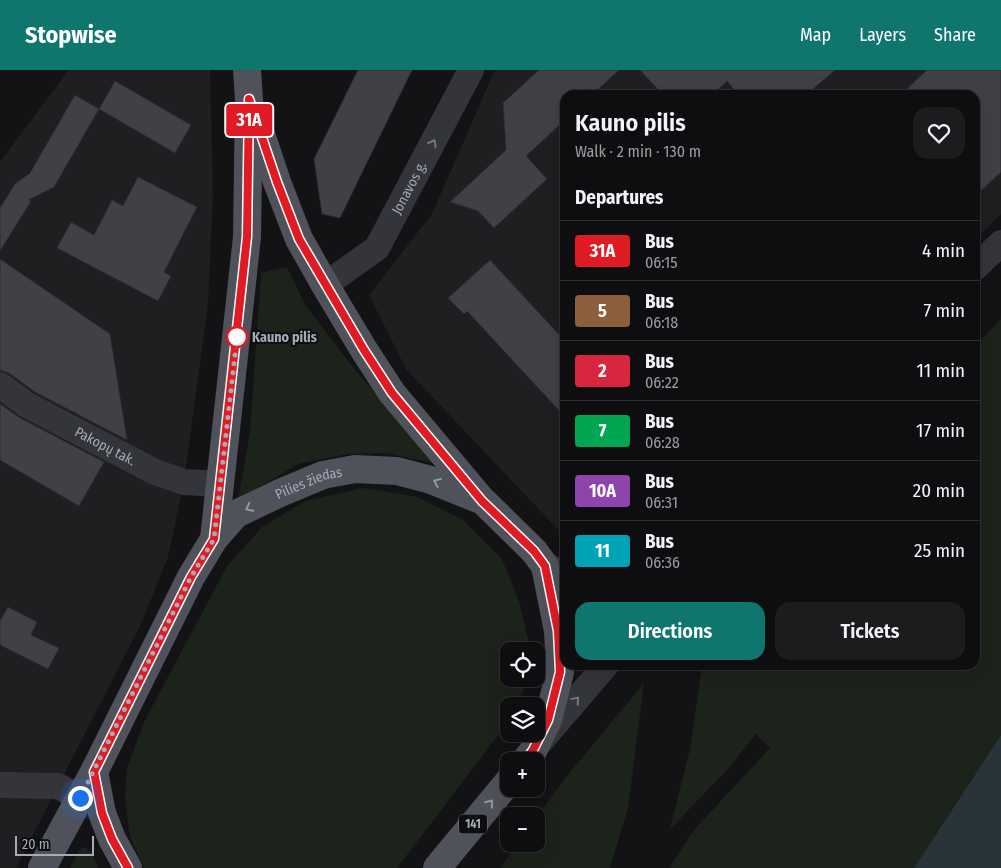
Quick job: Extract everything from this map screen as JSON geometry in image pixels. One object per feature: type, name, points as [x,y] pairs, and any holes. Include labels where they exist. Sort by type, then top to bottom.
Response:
[{"type":"main road","points":[[214,539],[247,237],[249,99],[247,70]]},
{"type":"main road","points":[[249,99],[277,182],[299,239],[326,286],[392,393],[482,501]]},
{"type":"main road","name":"Pilies žiedas","points":[[94,772],[191,577],[214,539],[236,514],[280,492],[323,474],[355,469],[397,471],[431,480],[482,501],[555,569],[560,672],[548,720],[531,752]]},
{"type":"main road","points":[[42,868],[94,772]]},
{"type":"main road","points":[[94,772],[102,813],[112,839],[128,868]]},
{"type":"main road","name":"141","points":[[437,868],[500,792]]},
{"type":"street","name":"Jonavos g.","points":[[326,286],[377,248],[471,70]]},
{"type":"street","points":[[980,263],[1001,243]]},
{"type":"street","name":"Pakopų tak.","points":[[0,385],[27,405],[155,472],[184,482],[221,484]]},
{"type":"street","points":[[532,752],[602,670]]},
{"type":"street","points":[[0,785],[58,786],[80,798]]},
{"type":"shaded area","points":[[69,70],[210,70],[213,194],[208,304],[184,482],[168,557],[141,624],[16,868],[0,868],[0,162]]},
{"type":"shaded area","points":[[497,70],[1001,70],[1001,214],[980,236],[980,90],[560,90],[560,532],[406,369],[369,295],[432,214],[493,74]]},
{"type":"shaded area","points":[[287,267],[306,306],[356,371],[441,465],[386,453],[348,454],[298,464],[238,500],[250,432],[261,273]]},
{"type":"shaded area","points":[[1001,319],[1001,735],[914,868],[669,868],[693,831],[770,748],[756,734],[728,769],[670,829],[690,749],[701,670],[980,670],[980,341]]},
{"type":"shaded area","points":[[363,488],[418,497],[463,520],[502,559],[519,601],[529,642],[500,642],[500,687],[525,687],[520,697],[500,697],[500,733],[397,868],[144,868],[130,837],[125,799],[127,768],[144,722],[227,566],[262,527],[305,501]]},
{"type":"shaded area","points":[[644,683],[628,808],[610,868],[500,868],[512,852],[545,852],[544,807],[566,777]]},
{"type":"shaded area","points":[[1001,735],[1001,868],[914,868]]},
{"type":"shaded area","points":[[85,847],[92,853],[98,868],[70,868],[79,850]]},
{"type":"building","points":[[358,70],[412,70],[340,218],[322,214],[314,159]]},
{"type":"building","points":[[539,70],[619,70],[597,90],[560,90],[560,125],[526,156],[547,179],[494,228],[478,211],[450,202],[506,150],[503,103]]},
{"type":"building","points":[[640,70],[835,70],[812,90],[735,90],[727,81],[717,90],[658,90]]},
{"type":"building","points":[[927,70],[1001,70],[1001,172],[980,191],[980,90],[905,90]]},
{"type":"building","points":[[115,81],[191,125],[175,153],[99,109]]},
{"type":"building","points":[[75,95],[99,109],[54,187],[28,200],[31,201],[0,251],[0,208],[15,184],[30,173]]},
{"type":"building","points":[[138,177],[197,207],[164,272],[171,276],[158,301],[57,248],[71,222],[94,235],[112,200],[123,206]]},
{"type":"building","points":[[0,259],[110,334],[127,440],[35,392],[9,373],[0,370]]},
{"type":"building","points":[[490,260],[560,336],[560,412],[467,311],[464,314],[448,298]]},
{"type":"building","points":[[0,404],[20,418],[104,462],[79,506],[0,460]]},
{"type":"building","points":[[8,607],[37,622],[31,635],[59,648],[48,669],[0,645],[0,621]]},
{"type":"bus line","name":"31A","points":[[128,868],[112,839],[102,813],[94,772],[191,577],[214,539],[247,237],[249,99],[277,182],[299,239],[364,350],[392,393],[482,501],[534,551],[545,566],[558,631],[560,672],[548,720],[532,752]]},
{"type":"place","name":"Kauno pilis","points":[[237,337]]},
{"type":"route","points":[[80,798],[191,577],[214,539],[238,329],[237,337]]}]
